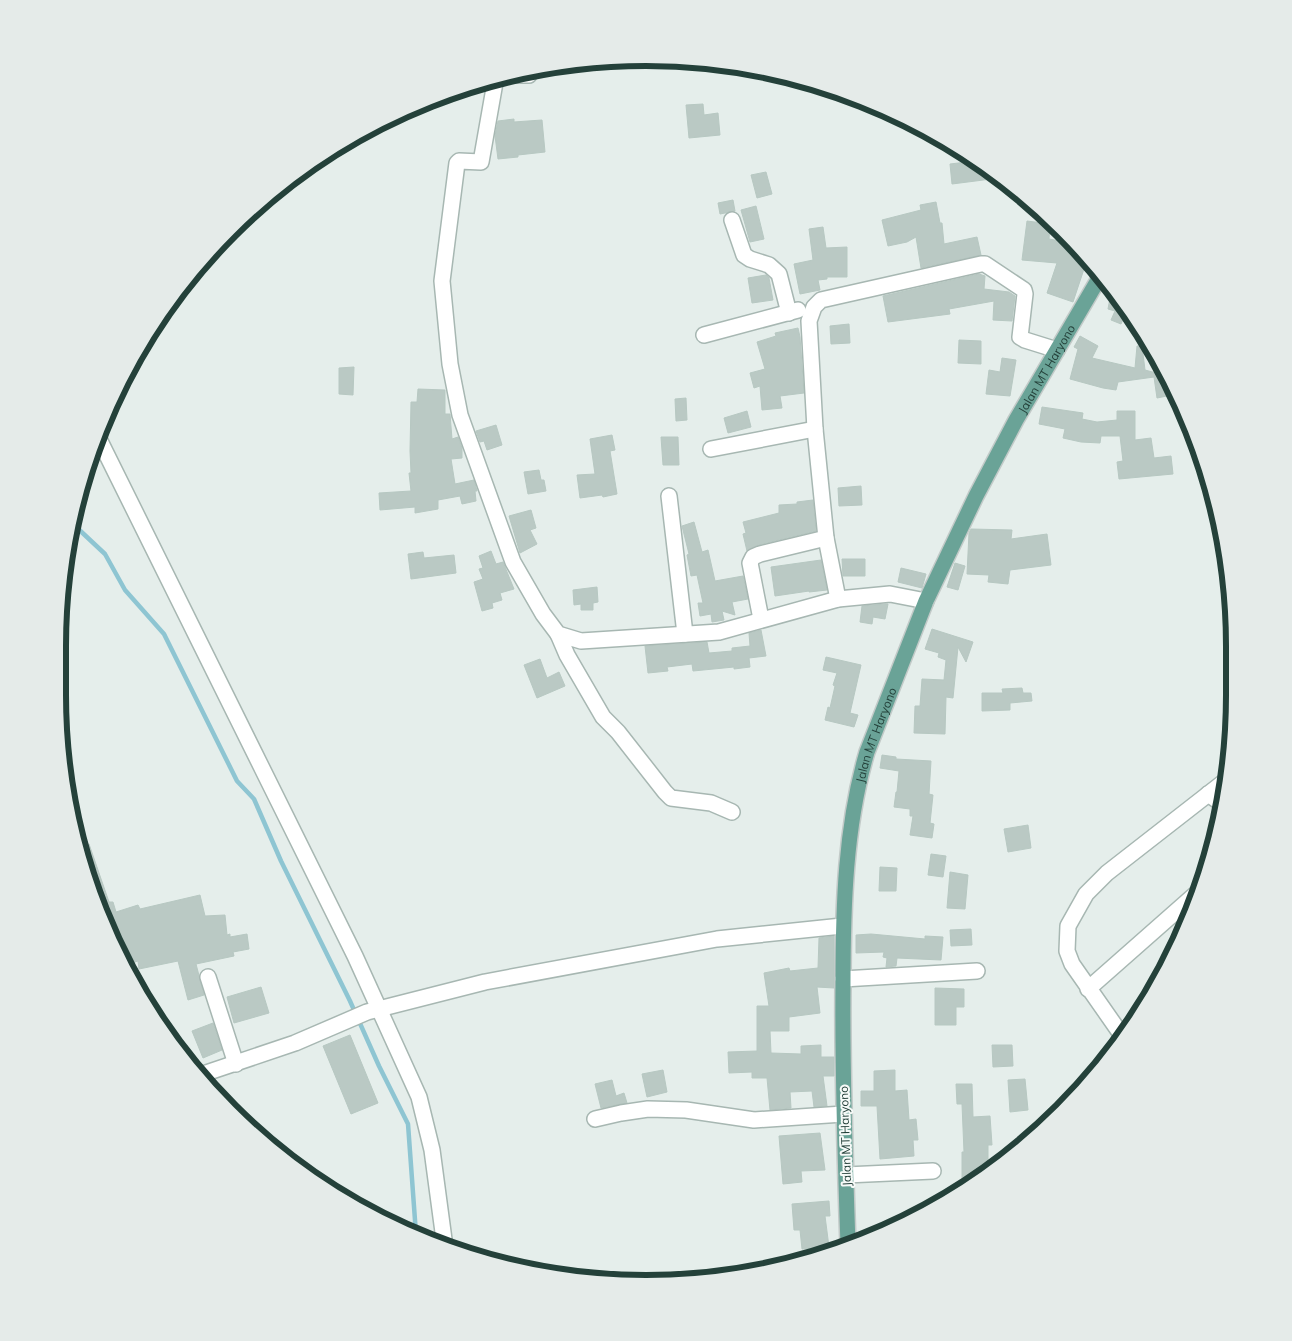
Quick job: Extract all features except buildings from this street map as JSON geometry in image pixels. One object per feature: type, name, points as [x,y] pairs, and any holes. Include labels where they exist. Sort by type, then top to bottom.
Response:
[{"type":"main road","name":"Jalan MT Haryono","points":[[848,1238],[843,1114],[842,926],[852,822],[860,774],[926,601],[980,487],[1016,420],[1097,282]]},
{"type":"street","points":[[494,87],[481,162],[459,161],[458,163],[442,281],[450,364],[460,415],[513,562],[543,614],[558,634],[567,655],[603,717],[618,732],[664,792],[671,798],[711,803],[732,812]]},
{"type":"street","points":[[732,220],[744,255],[750,259],[770,265],[779,274],[790,313]]},
{"type":"street","points":[[704,335],[790,313],[818,303],[821,300],[985,264],[1024,290],[1020,337],[1056,350]]},
{"type":"street","points":[[818,303],[811,312],[808,321],[815,429],[826,538],[838,599]]},
{"type":"street","points":[[711,449],[815,429]]},
{"type":"street","points":[[102,446],[351,947],[373,1010],[419,1097],[432,1150],[444,1238]]},
{"type":"street","points":[[669,496],[685,634]]},
{"type":"street","points":[[761,620],[750,563],[753,557],[826,538]]},
{"type":"street","points":[[558,634],[582,641],[719,632],[838,599],[890,594],[926,601]]},
{"type":"street","points":[[1118,1031],[1072,964],[1067,951],[1068,926],[1086,894],[1107,873],[1219,786]]},
{"type":"street","points":[[1208,794],[1216,800]]},
{"type":"street","points":[[1088,989],[1188,901]]},
{"type":"street","points":[[207,1073],[295,1043],[373,1010],[485,982],[717,939],[842,926]]},
{"type":"street","points":[[843,978],[977,971]]},
{"type":"street","points":[[208,978],[236,1064]]},
{"type":"street","points":[[595,1119],[621,1113],[648,1110],[686,1110],[754,1120],[843,1114]]},
{"type":"street","points":[[846,1176],[934,1171]]},
{"type":"waterway","points":[[78,529],[105,554],[125,590],[164,634],[237,781],[254,799],[281,861],[408,1124],[415,1227]]}]
